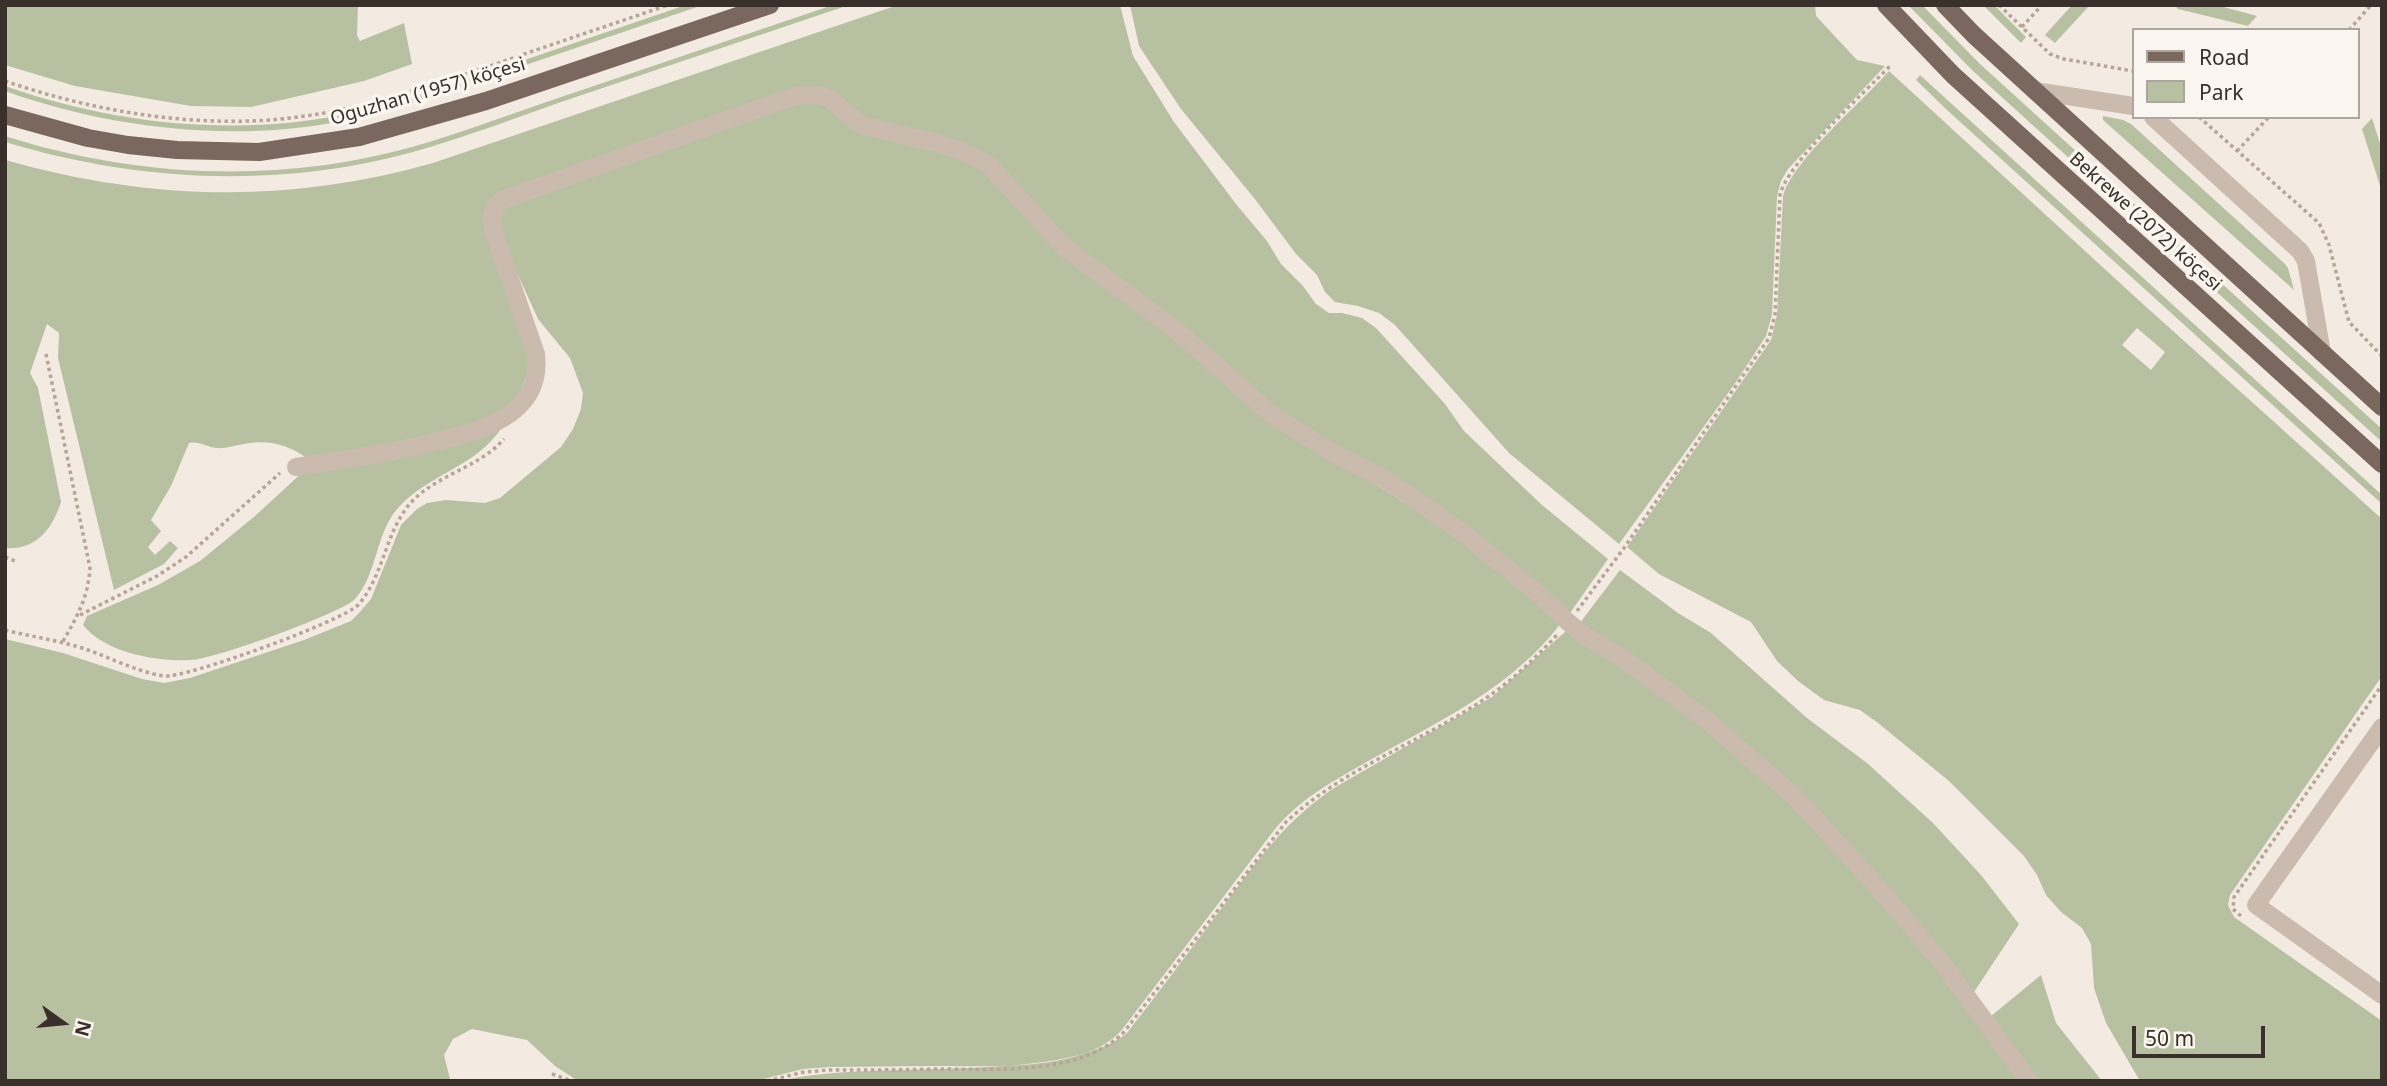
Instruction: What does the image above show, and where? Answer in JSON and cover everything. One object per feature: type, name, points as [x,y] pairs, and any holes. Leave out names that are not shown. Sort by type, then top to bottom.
[{"type":"main road","name":"Oguzhan (1957) köçesi","points":[[5,115],[88,138],[128,145],[177,150],[259,152],[359,137],[485,101],[770,5]]},
{"type":"main road","name":"Bekrewe (2072) köçesi","points":[[1886,5],[1963,85],[2382,464]]},
{"type":"main road","name":"Bekrewe (2072) köçesi","points":[[1945,5],[1974,35],[2382,407]]},
{"type":"street","points":[[2035,91],[2132,106]]},
{"type":"street","points":[[296,467],[381,454],[464,435],[499,421],[527,398],[536,381],[538,369],[536,354],[492,226],[493,210],[502,200],[786,99],[803,95],[829,98],[861,125],[949,147],[988,164],[1063,247],[1177,331],[1271,414],[1336,455],[1379,476],[1452,525],[1535,591],[1586,636],[1620,656],[1709,722],[1796,798],[1940,960],[2029,1081]]},
{"type":"street","points":[[2154,119],[2300,251],[2306,261],[2322,354]]},
{"type":"street","points":[[2382,727],[2256,905],[2382,995]]},
{"type":"path","points":[[5,81],[54,97],[134,113],[217,120],[298,117],[355,107],[435,84],[668,5]]},
{"type":"path","points":[[1999,5],[2050,54],[2132,71]]},
{"type":"path","points":[[2021,28],[2042,5]]},
{"type":"path","points":[[2351,28],[2371,5]]},
{"type":"path","points":[[767,1081],[804,1072],[830,1070],[1024,1068],[1074,1059],[1108,1047],[1124,1032],[1297,811],[1338,783],[1490,696],[1526,666],[1568,622],[1613,564],[1769,338],[1774,315],[1780,195],[1784,180],[1891,65]]},
{"type":"path","points":[[2201,119],[2319,223],[2329,245],[2349,322],[2382,356]]},
{"type":"path","points":[[2238,151],[2267,119]]},
{"type":"path","points":[[46,354],[90,568],[89,589],[62,643]]},
{"type":"path","points":[[5,630],[85,649],[166,677],[189,672],[306,632],[350,612],[366,594],[393,529],[410,504],[430,487],[497,447],[510,432]]},
{"type":"path","points":[[78,615],[156,576],[186,557],[269,481],[279,473],[296,467]]},
{"type":"path","points":[[5,557],[18,562]]},
{"type":"path","points":[[552,1074],[572,1081]]},
{"type":"green space","points":[[5,5],[358,5],[357,35],[360,41],[404,23],[412,64],[364,81],[251,107],[191,106],[75,86],[5,65]]},
{"type":"green space","points":[[686,5],[703,5],[499,74],[498,69]]},
{"type":"green space","points":[[833,5],[849,5],[453,140],[362,164],[260,176],[208,176],[106,166],[5,142],[5,136],[106,161],[208,171],[260,171],[362,159],[451,135]]},
{"type":"green space","points":[[898,5],[1120,5],[1133,56],[1174,122],[1267,241],[1281,264],[1316,304],[1329,313],[1362,318],[1376,328],[1445,404],[1464,431],[1542,505],[1608,559],[1570,613],[1312,435],[1081,254],[993,162],[868,120],[831,93],[492,198],[530,367],[519,395],[497,415],[473,427],[308,459],[286,447],[270,443],[220,448],[189,443],[171,486],[151,520],[161,531],[148,547],[155,555],[170,541],[178,548],[164,564],[114,590],[58,358],[59,333],[47,324],[30,373],[38,388],[61,502],[53,521],[42,536],[26,546],[5,548],[5,160],[59,174],[166,190],[272,191],[325,186],[433,163]]},
{"type":"green space","points":[[1130,5],[1815,5],[1816,16],[1857,60],[1885,66],[1788,169],[1781,181],[1777,196],[1772,315],[1766,336],[1619,544],[1509,453],[1395,325],[1379,313],[1335,302],[1325,292],[1317,275],[1296,254],[1181,109],[1139,46]]},
{"type":"green space","points":[[1908,5],[1922,5],[1980,64],[2382,429],[2382,442],[1973,71]]},
{"type":"green space","points":[[1983,5],[1994,5],[2026,37],[2021,43]]},
{"type":"green space","points":[[2072,5],[2090,5],[2055,43],[2045,35]]},
{"type":"green space","points":[[2174,5],[2216,5],[2257,16],[2248,26],[2178,9]]},
{"type":"green space","points":[[1889,71],[2382,519],[2382,676],[2230,895],[2228,905],[2234,917],[2382,1021],[2382,1081],[2140,1081],[2106,1023],[2094,988],[2091,944],[2082,928],[2061,912],[2046,895],[2024,856],[1949,781],[1878,723],[1860,710],[1824,700],[1798,681],[1777,661],[1751,622],[1659,574],[1627,547],[1771,340],[1777,315],[1783,196],[1789,182],[1814,149]],"holes":[[[2137,328],[2165,352],[2151,370],[2122,345]]]},
{"type":"green space","points":[[478,75],[480,80],[369,114],[291,129],[250,131],[166,128],[124,122],[83,114],[5,91],[5,86],[91,110],[135,118],[179,123],[268,124],[356,112]]},
{"type":"green space","points":[[1920,75],[2382,495],[2382,504],[1947,110],[1916,80]]},
{"type":"green space","points":[[808,99],[977,164],[1045,237],[1356,472],[1458,536],[1561,623],[1542,646],[1520,666],[1473,701],[1330,783],[1293,810],[1272,833],[1121,1031],[1105,1044],[1084,1054],[1035,1064],[1008,1066],[803,1069],[756,1081],[578,1081],[555,1066],[527,1040],[472,1029],[453,1039],[444,1055],[450,1079],[460,1081],[5,1081],[5,639],[164,683],[190,678],[304,640],[351,621],[371,599],[401,525],[417,509],[427,503],[446,500],[485,503],[500,498],[561,447],[573,429],[581,409],[583,393],[570,358],[538,319],[498,231],[497,211]]},
{"type":"green space","points":[[2103,116],[2131,124],[2284,263],[2294,290],[2103,120]]},
{"type":"green space","points":[[2372,118],[2382,150],[2382,192],[2362,129]]},
{"type":"green space","points":[[502,427],[492,441],[479,452],[423,487],[398,508],[390,518],[363,589],[345,606],[249,644],[191,660],[133,654],[105,643],[83,625],[87,616],[158,585],[200,561],[305,470]]},
{"type":"green space","points":[[1620,570],[1678,613],[1711,633],[1807,718],[1867,763],[1933,823],[1981,875],[2019,924],[1974,992],[1809,803],[1579,624]]},
{"type":"green space","points":[[1566,631],[1613,660],[1701,723],[1805,815],[1948,980],[2020,1081],[780,1081],[864,1071],[963,1068],[1058,1060],[1097,1049],[1127,1033],[1259,859],[1303,812],[1339,785],[1492,697]]},
{"type":"green space","points":[[2041,975],[2056,1023],[2102,1081],[2035,1081],[1991,1016]]}]
